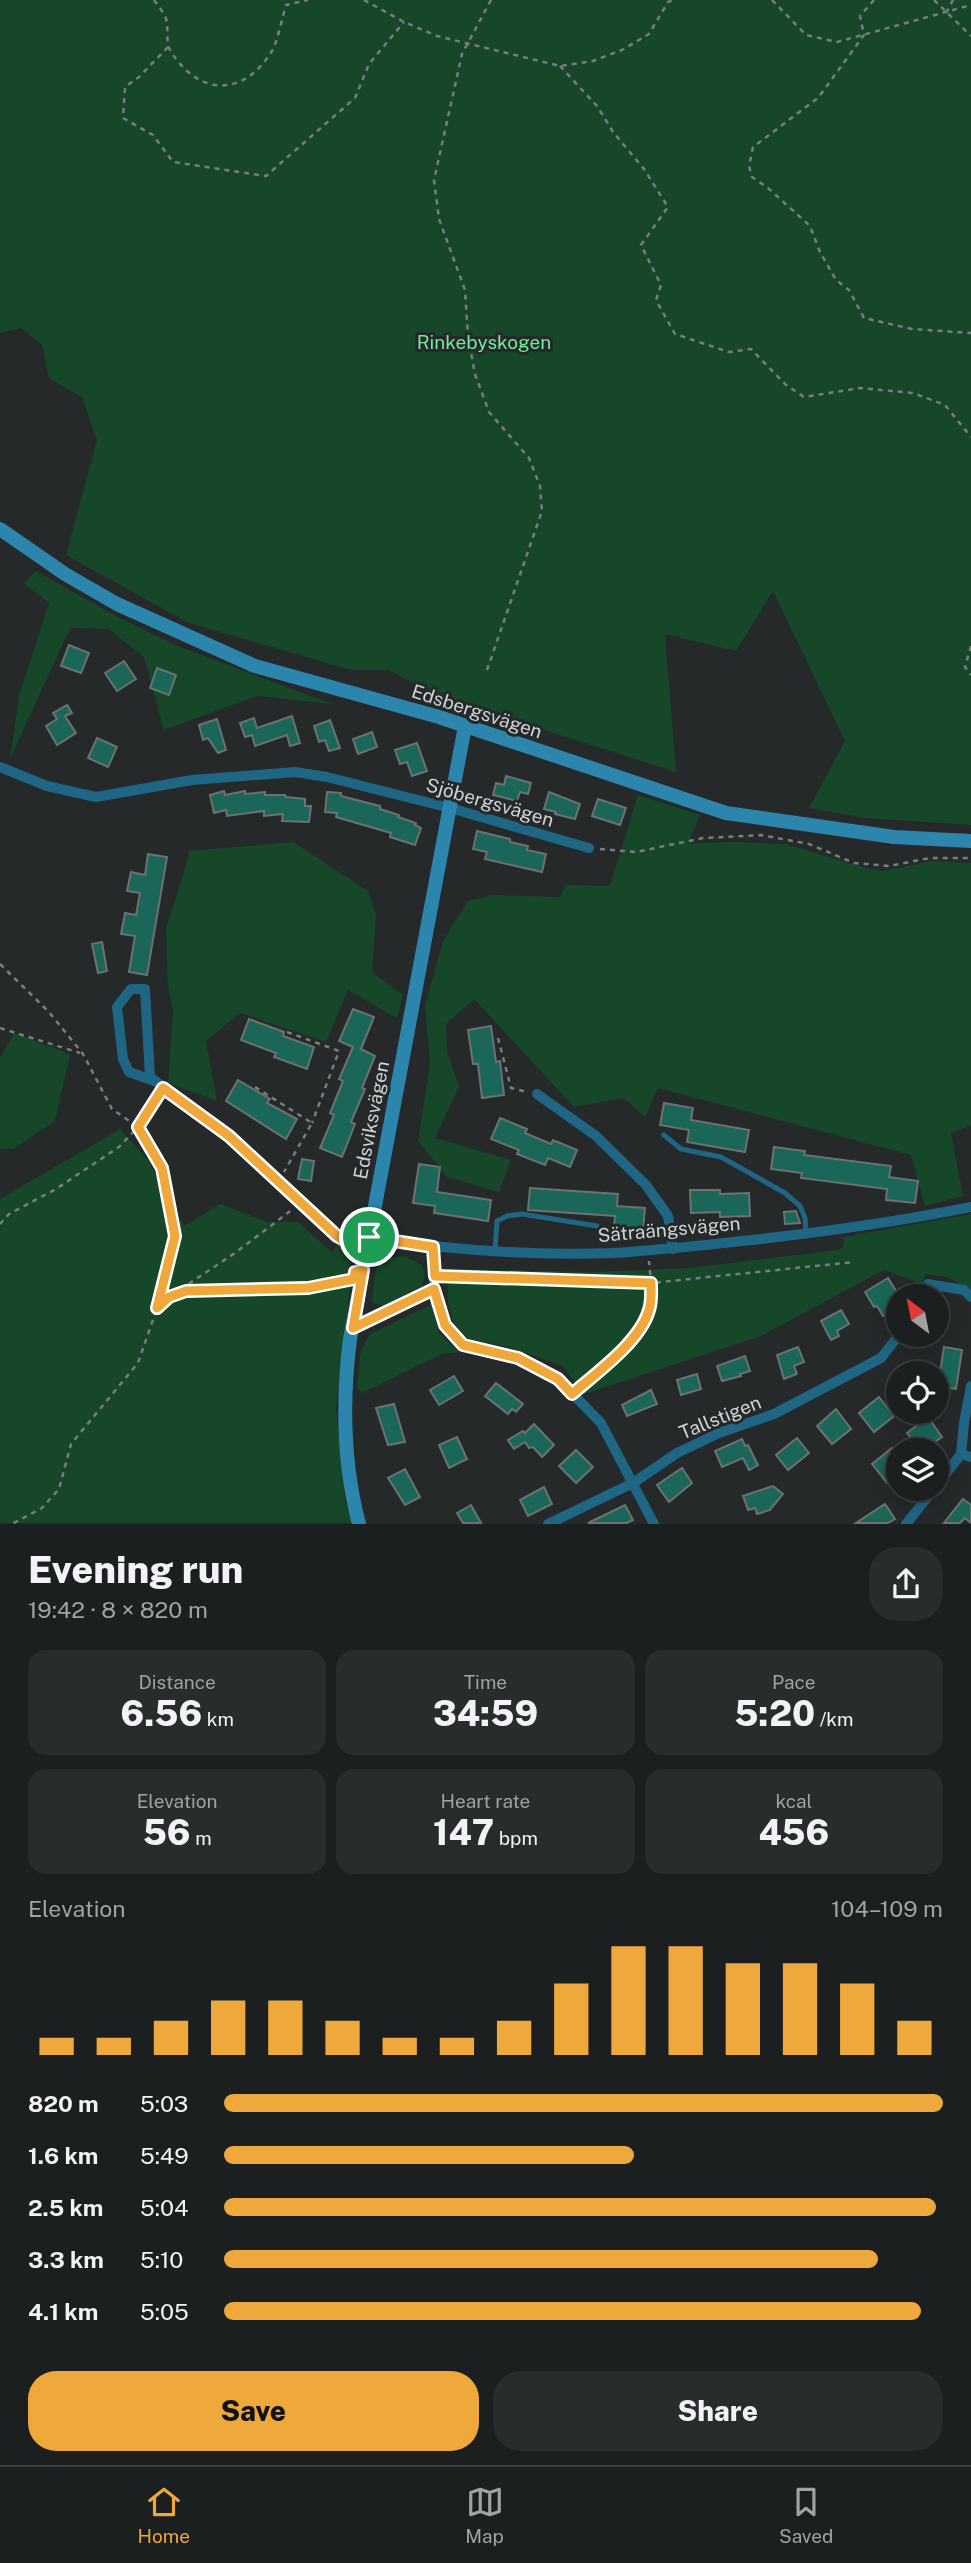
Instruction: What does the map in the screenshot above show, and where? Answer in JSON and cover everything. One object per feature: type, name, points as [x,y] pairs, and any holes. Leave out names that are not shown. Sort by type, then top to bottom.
[{"type":"main road","name":"Edsbergsvägen","points":[[0,529],[65,574],[117,604],[255,666],[465,726],[726,813],[894,837],[971,841]]},
{"type":"main road","name":"Edsviksvägen","points":[[359,1524],[346,1452],[345,1376],[465,726]]},
{"type":"street","name":"Sjöbergsvägen","points":[[0,767],[47,786],[96,797],[192,780],[295,772],[327,777],[450,808],[589,848]]},
{"type":"street","name":"Sätraängsvägen","points":[[159,1085],[129,1072],[123,1059],[117,1007],[131,989],[145,989],[150,1077],[229,1136],[337,1236],[348,1242],[565,1253],[673,1249],[806,1234],[971,1207]]},
{"type":"street","points":[[537,1094],[596,1136],[646,1185],[668,1216],[673,1249]]},
{"type":"street","points":[[433,1247],[434,1289],[445,1325],[463,1345],[518,1358],[558,1379],[601,1423],[654,1524]]},
{"type":"street","points":[[949,1288],[964,1290],[971,1297]]},
{"type":"street","points":[[353,1328],[434,1289]]},
{"type":"street","name":"Tallstigen","points":[[548,1524],[632,1483],[677,1453],[719,1433],[774,1413],[881,1358],[889,1348]]},
{"type":"street","points":[[949,1473],[966,1455],[964,1423],[971,1386]]},
{"type":"street","points":[[906,1524],[925,1501]]},
{"type":"lane","points":[[664,1135],[681,1149],[721,1157],[785,1193],[800,1206],[805,1218],[806,1234]]},
{"type":"lane","points":[[495,1250],[497,1221],[507,1216],[522,1214],[597,1226]]},
{"type":"path","points":[[154,0],[167,20],[168,47],[184,69],[202,83],[220,86],[241,82],[259,67],[273,49],[286,5],[308,0]]},
{"type":"path","points":[[365,0],[404,22],[437,36],[560,66],[593,61],[622,50],[649,34],[668,2],[673,0]]},
{"type":"path","points":[[487,670],[542,511],[540,486],[529,458],[489,412],[475,374],[468,337],[465,290],[439,219],[434,180],[443,130],[466,43],[492,0]]},
{"type":"path","points":[[772,0],[806,35],[837,42],[971,5]]},
{"type":"path","points":[[874,0],[860,16],[864,35],[818,98],[753,146],[749,166],[752,177],[810,226],[836,280],[849,290],[864,318],[912,329],[971,333]]},
{"type":"path","points":[[934,0],[971,36]]},
{"type":"path","points":[[946,13],[953,0]]},
{"type":"path","points":[[168,47],[139,77],[125,87],[122,118],[153,135],[173,162],[266,176],[355,98],[369,64],[404,22]]},
{"type":"path","points":[[560,66],[597,106],[613,132],[644,169],[668,207],[640,245],[661,285],[656,299],[675,334],[729,352],[751,349],[786,385],[804,397],[860,388],[913,393],[945,405],[971,437]]},
{"type":"path","points":[[971,646],[965,667],[971,676]]},
{"type":"path","points":[[589,848],[636,852],[703,838],[761,835],[809,844],[853,863],[889,866],[930,858],[971,858]]},
{"type":"path","points":[[0,964],[49,1012],[83,1054],[112,1109],[138,1127],[162,1168],[175,1236],[157,1308],[138,1363],[71,1444],[59,1489],[42,1508],[12,1524]]},
{"type":"path","points":[[0,1028],[83,1054]]},
{"type":"path","points":[[279,1181],[312,1123],[339,1051],[286,1032]]},
{"type":"path","points":[[498,1038],[511,1088],[537,1094]]},
{"type":"path","points":[[0,1224],[9,1214],[56,1189],[118,1147],[138,1127],[159,1085]]},
{"type":"path","points":[[255,1087],[312,1123]]},
{"type":"path","points":[[157,1308],[302,1203]]},
{"type":"path","points":[[572,1394],[620,1352],[643,1325],[650,1309],[648,1250]]},
{"type":"path","points":[[435,1276],[651,1283],[854,1262]]},
{"type":"path","points":[[169,1297],[186,1291],[308,1288],[354,1279],[355,1272],[363,1270]]},
{"type":"green space","name":"Rinkebyskogen","points":[[0,0],[971,0],[971,825],[865,818],[809,808],[845,741],[773,591],[736,651],[665,634],[676,772],[440,697],[388,670],[351,670],[189,623],[66,555],[97,440],[82,397],[49,378],[42,345],[21,328],[0,333]]},
{"type":"green space","points":[[36,571],[116,616],[180,647],[332,704],[257,696],[164,730],[144,657],[109,629],[70,628],[10,759],[19,696],[49,603],[24,583]]},
{"type":"green space","points":[[638,795],[700,815],[688,843],[786,844],[884,871],[932,861],[971,863],[971,1125],[951,1133],[963,1196],[925,1206],[911,1155],[658,1088],[645,1117],[624,1098],[574,1107],[474,999],[446,1024],[447,1051],[459,1087],[435,1138],[511,1160],[499,1192],[447,1177],[418,1141],[430,1063],[425,1005],[443,941],[468,901],[492,895],[560,897],[566,885],[610,886]]},
{"type":"green space","points":[[293,842],[368,891],[376,915],[372,972],[403,995],[397,1018],[348,990],[326,1042],[240,1013],[206,1041],[217,1101],[168,1083],[173,1010],[168,986],[166,928],[189,851]]},
{"type":"green space","points":[[14,1033],[70,1054],[55,1121],[13,1149],[0,1149],[0,1058]]},
{"type":"green space","points":[[120,1129],[148,1160],[184,1226],[220,1204],[267,1222],[298,1222],[332,1252],[338,1244],[350,1256],[352,1273],[336,1408],[345,1501],[352,1523],[0,1523],[0,1199]]},
{"type":"green space","points":[[971,1214],[971,1289],[947,1277],[926,1274],[922,1284],[884,1270],[761,1336],[584,1394],[563,1366],[508,1347],[468,1339],[453,1322],[448,1302],[447,1269],[594,1272],[689,1268],[838,1250],[844,1245],[843,1237]]},
{"type":"green space","points":[[404,1256],[422,1265],[425,1275],[422,1286],[384,1306],[372,1302],[376,1266],[384,1259]]},
{"type":"green space","points":[[432,1304],[439,1333],[459,1352],[442,1354],[362,1393],[357,1387],[361,1350],[370,1334]]},
{"type":"building","points":[[69,645],[89,653],[81,673],[61,666]]},
{"type":"building","points":[[124,661],[136,679],[117,691],[105,673]]},
{"type":"building","points":[[157,668],[176,675],[169,695],[150,688]]},
{"type":"building","points":[[67,705],[72,713],[65,716],[76,733],[57,745],[46,726],[57,719],[53,713]]},
{"type":"building","points":[[292,716],[300,743],[290,746],[287,735],[255,746],[252,735],[245,737],[240,723],[254,718],[257,728]]},
{"type":"building","points":[[217,719],[226,750],[218,753],[208,738],[203,740],[199,725]]},
{"type":"building","points":[[330,720],[340,748],[329,751],[325,740],[319,742],[314,726]]},
{"type":"building","points":[[372,732],[377,747],[358,754],[353,739]]},
{"type":"building","points":[[97,738],[117,747],[108,767],[88,758]]},
{"type":"building","points":[[417,743],[427,771],[412,776],[407,762],[400,764],[395,750]]},
{"type":"building","points":[[506,776],[531,783],[528,794],[520,792],[517,801],[493,795],[496,783],[504,785]]},
{"type":"building","points":[[224,791],[225,795],[245,791],[245,794],[265,792],[265,795],[305,799],[305,806],[311,806],[309,822],[282,821],[283,814],[264,816],[264,811],[227,816],[226,810],[214,813],[210,795]]},
{"type":"building","points":[[327,792],[341,793],[341,796],[380,806],[380,809],[416,823],[415,825],[421,828],[415,845],[390,837],[391,833],[336,817],[337,813],[325,812]]},
{"type":"building","points":[[549,792],[580,804],[575,819],[544,809]]},
{"type":"building","points":[[598,799],[626,808],[620,825],[592,816]]},
{"type":"building","points":[[477,831],[510,839],[510,842],[528,846],[527,850],[546,854],[542,872],[485,859],[487,852],[473,849]]},
{"type":"building","points":[[148,854],[167,857],[147,975],[129,972],[135,936],[121,934],[125,913],[136,915],[140,893],[127,891],[131,872],[145,875]]},
{"type":"building","points":[[102,942],[107,971],[98,973],[92,944]]},
{"type":"building","points":[[353,1009],[374,1017],[361,1049],[375,1056],[362,1088],[365,1089],[351,1122],[355,1124],[342,1157],[320,1148],[334,1115],[330,1113],[343,1081],[339,1079],[353,1047],[339,1041]]},
{"type":"building","points":[[249,1019],[284,1032],[283,1036],[314,1047],[307,1069],[274,1057],[276,1053],[241,1040]]},
{"type":"building","points":[[491,1026],[496,1062],[500,1061],[504,1095],[482,1098],[478,1064],[473,1064],[468,1030]]},
{"type":"building","points":[[238,1080],[270,1099],[267,1103],[297,1119],[286,1139],[226,1101]]},
{"type":"building","points":[[664,1103],[693,1108],[691,1120],[749,1130],[745,1152],[687,1142],[689,1130],[660,1125]]},
{"type":"building","points":[[500,1118],[527,1129],[525,1133],[551,1144],[553,1140],[577,1150],[570,1167],[548,1158],[545,1165],[517,1154],[519,1150],[491,1139]]},
{"type":"building","points":[[774,1147],[805,1151],[804,1155],[891,1166],[889,1177],[918,1181],[915,1203],[886,1200],[887,1189],[801,1178],[802,1173],[771,1169]]},
{"type":"building","points":[[302,1159],[314,1161],[311,1181],[298,1179]]},
{"type":"building","points":[[419,1164],[440,1167],[437,1192],[491,1200],[488,1221],[434,1213],[435,1206],[413,1203]]},
{"type":"building","points":[[530,1188],[618,1194],[617,1206],[645,1208],[643,1230],[614,1228],[615,1216],[528,1210]]},
{"type":"building","points":[[690,1190],[720,1190],[720,1194],[749,1193],[750,1216],[720,1217],[720,1212],[691,1213]]},
{"type":"building","points":[[796,1211],[800,1223],[785,1224],[784,1212]]},
{"type":"building","points":[[888,1278],[892,1284],[886,1284],[886,1314],[883,1316],[877,1306],[874,1307],[865,1292]]},
{"type":"building","points":[[841,1310],[849,1324],[837,1331],[839,1336],[831,1340],[821,1321]]},
{"type":"building","points":[[798,1347],[804,1362],[794,1366],[797,1374],[784,1379],[777,1355]]},
{"type":"building","points":[[944,1348],[962,1350],[956,1389],[949,1388],[949,1361],[942,1361]]},
{"type":"building","points":[[745,1356],[750,1371],[722,1381],[717,1366]]},
{"type":"building","points":[[697,1374],[701,1389],[681,1395],[677,1380]]},
{"type":"building","points":[[454,1376],[463,1391],[439,1405],[430,1390]]},
{"type":"building","points":[[496,1383],[523,1404],[516,1412],[512,1409],[508,1414],[485,1396]]},
{"type":"building","points":[[651,1390],[657,1404],[627,1416],[622,1405]]},
{"type":"building","points":[[879,1397],[886,1406],[886,1422],[874,1432],[859,1413]]},
{"type":"building","points":[[394,1404],[405,1442],[388,1445],[376,1408]]},
{"type":"building","points":[[836,1409],[851,1429],[832,1444],[817,1426]]},
{"type":"building","points":[[534,1424],[554,1445],[542,1457],[525,1442],[514,1449],[508,1440],[523,1431],[525,1433]]},
{"type":"building","points":[[919,1424],[933,1424],[942,1437],[911,1438],[907,1433]]},
{"type":"building","points":[[457,1437],[467,1459],[449,1468],[439,1445]]},
{"type":"building","points":[[797,1438],[809,1453],[788,1470],[776,1455]]},
{"type":"building","points":[[742,1439],[758,1465],[749,1470],[743,1458],[722,1467],[715,1451]]},
{"type":"building","points":[[576,1450],[593,1467],[576,1483],[559,1466]]},
{"type":"building","points":[[886,1453],[886,1482],[872,1464]]},
{"type":"building","points":[[682,1468],[692,1483],[669,1502],[657,1485]]},
{"type":"building","points":[[405,1469],[420,1497],[405,1505],[388,1478]]},
{"type":"building","points":[[773,1486],[783,1494],[770,1510],[757,1514],[755,1508],[748,1510],[743,1496]]},
{"type":"building","points":[[544,1487],[552,1504],[528,1516],[520,1500]]},
{"type":"building","points":[[963,1499],[971,1505],[971,1523],[965,1518],[960,1523],[944,1523]]},
{"type":"building","points":[[885,1504],[895,1519],[888,1523],[856,1523]]},
{"type":"building","points":[[471,1505],[481,1523],[463,1523],[457,1513]]},
{"type":"building","points":[[625,1505],[633,1520],[627,1523],[588,1523]]},
{"type":"route","points":[[163,1088],[229,1136],[337,1236],[367,1247],[369,1237],[433,1247],[435,1276],[651,1283],[650,1309],[643,1325],[620,1352],[572,1394],[558,1379],[518,1358],[463,1345],[445,1325],[434,1289],[353,1328],[363,1270],[355,1272],[354,1279],[308,1288],[186,1291],[169,1297],[157,1308],[175,1236],[162,1168],[138,1127],[163,1088]]}]
